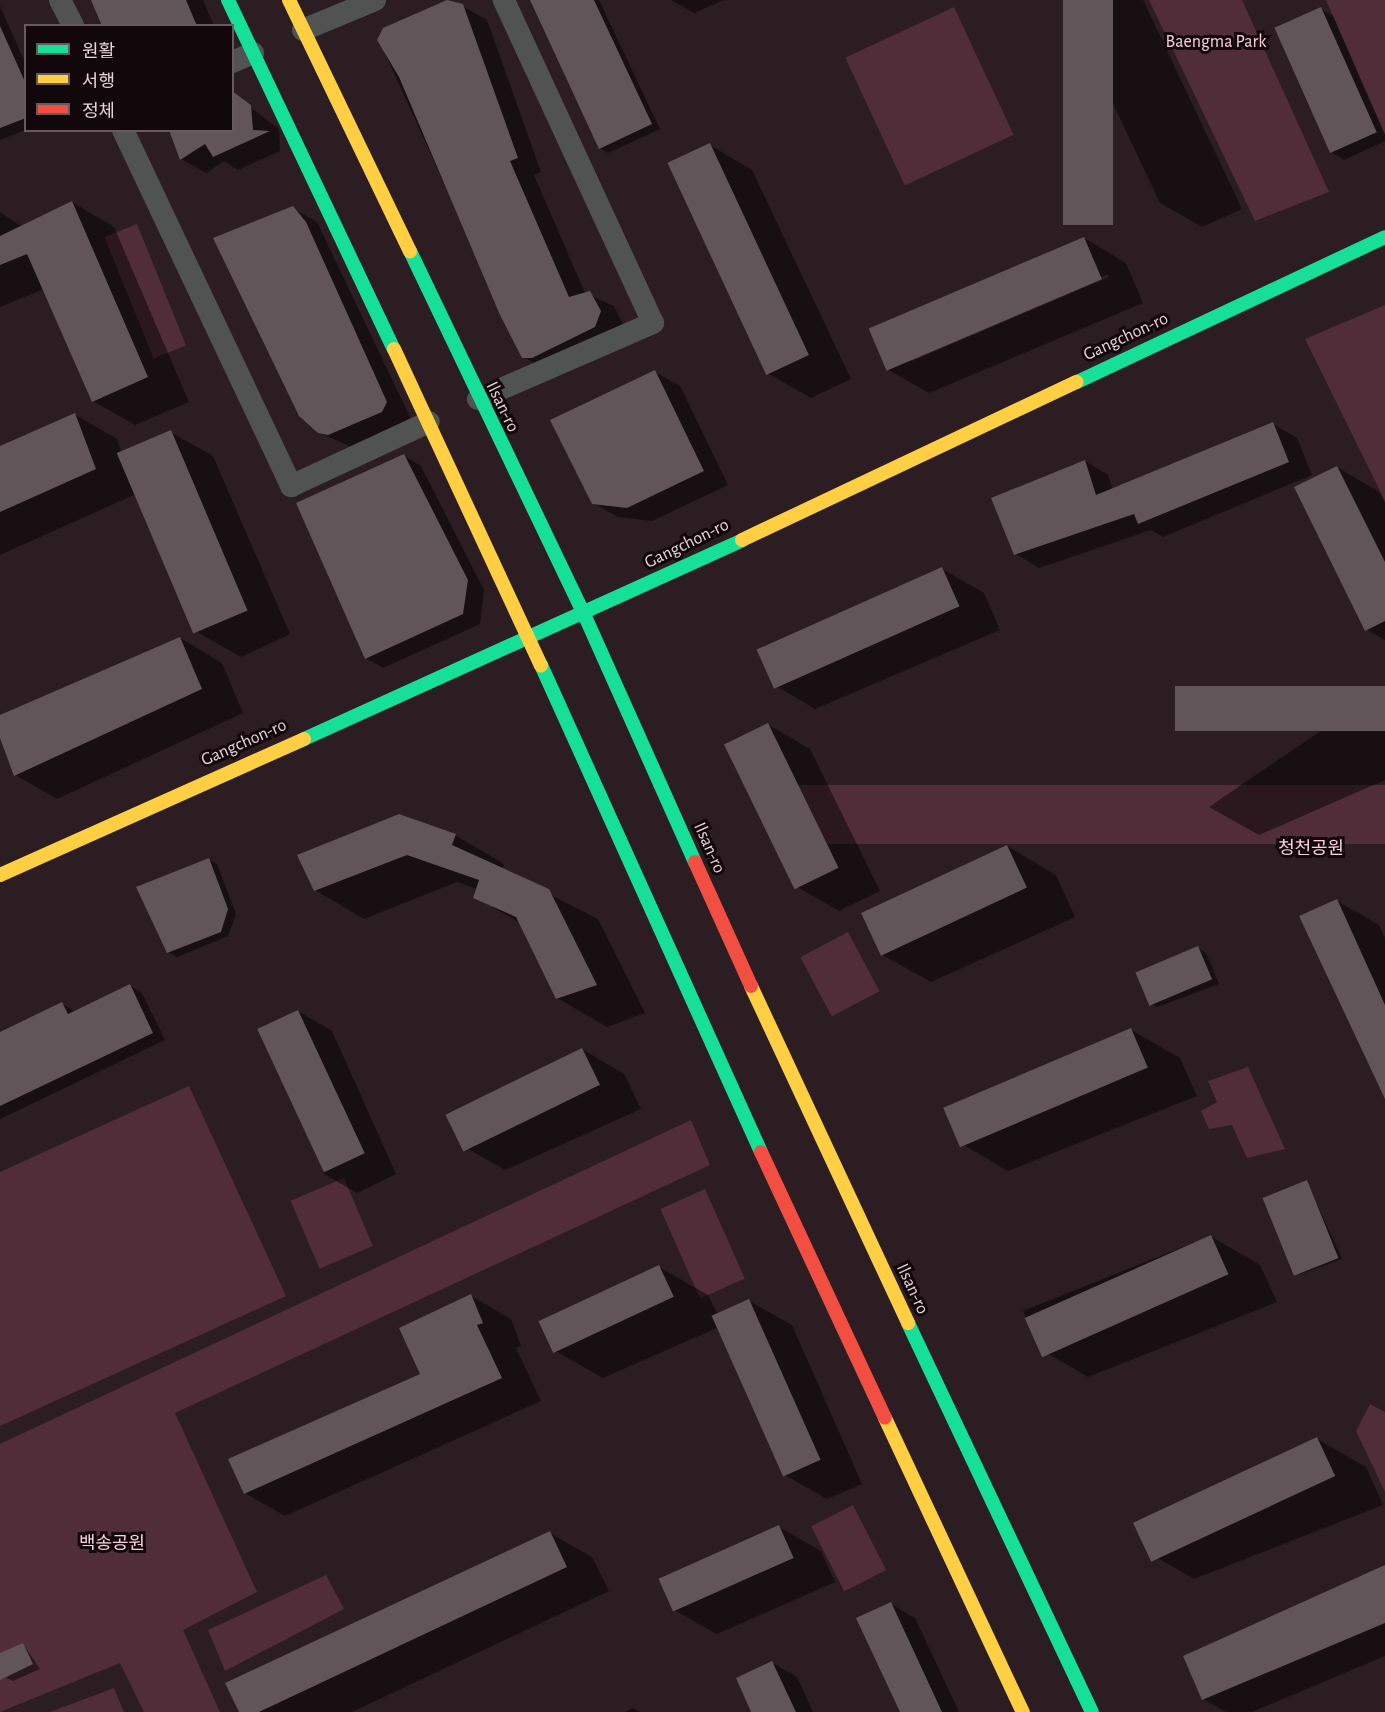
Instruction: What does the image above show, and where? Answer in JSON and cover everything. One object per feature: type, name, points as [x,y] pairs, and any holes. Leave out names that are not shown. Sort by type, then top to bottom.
[{"type":"main road","points":[[228,0],[243,58],[429,422],[891,1437],[1023,1712]]},
{"type":"main road","name":"Ilsan-ro","points":[[289,0],[478,399],[584,614],[799,1093],[1092,1712]]},
{"type":"main road","name":"Gangchon-ro","points":[[0,875],[584,614],[1385,237]]},
{"type":"street","points":[[60,0],[72,24]]},
{"type":"street","points":[[303,30],[375,0]]},
{"type":"street","points":[[478,399],[653,323],[504,0]]},
{"type":"street","points":[[124,132],[291,486],[429,422]]},
{"type":"green space","name":"Baengma Park","points":[[1149,0],[1242,0],[1329,192],[1255,221]]},
{"type":"green space","points":[[1326,0],[1385,0],[1385,134],[1383,130]]},
{"type":"green space","points":[[954,7],[1014,135],[905,186],[845,58]]},
{"type":"green space","points":[[137,224],[186,345],[154,359],[105,237]]},
{"type":"green space","points":[[1385,305],[1385,501],[1305,339]]},
{"type":"green space","points":[[777,785],[1385,785],[1385,844],[777,844]]},
{"type":"green space","points":[[848,932],[879,991],[832,1017],[800,957]]},
{"type":"green space","points":[[1248,1067],[1285,1149],[1247,1158],[1232,1125],[1209,1129],[1201,1111],[1217,1102],[1208,1081]]},
{"type":"green space","points":[[189,1086],[286,1296],[0,1426],[0,1172]]},
{"type":"green space","name":"백송공원","points":[[691,1120],[710,1165],[175,1413],[257,1592],[183,1630],[220,1712],[144,1712],[120,1663],[0,1712],[0,1444]]},
{"type":"green space","points":[[344,1178],[373,1246],[320,1269],[291,1201]]},
{"type":"green space","points":[[705,1189],[745,1279],[700,1298],[660,1209]]},
{"type":"green space","points":[[1370,1404],[1385,1412],[1385,1492],[1356,1431]]},
{"type":"green space","points":[[853,1505],[886,1570],[844,1591],[811,1526]]},
{"type":"green space","points":[[326,1575],[344,1609],[225,1671],[208,1630]]},
{"type":"green space","points":[[114,1688],[124,1712],[50,1712]]},
{"type":"building","points":[[91,0],[186,0],[196,24],[101,24]]},
{"type":"building","points":[[447,0],[463,4],[518,158],[510,161],[569,297],[590,291],[601,311],[595,327],[532,358],[522,358],[500,315],[399,77],[377,40],[383,28]]},
{"type":"building","points":[[530,0],[594,0],[652,124],[599,149]]},
{"type":"building","points":[[1063,0],[1113,0],[1113,225],[1063,225]]},
{"type":"building","points":[[1321,7],[1377,132],[1330,153],[1274,28]]},
{"type":"building","points":[[0,26],[24,80],[24,119],[0,128]]},
{"type":"building","points":[[234,92],[251,105],[253,130],[270,131],[213,157],[205,144],[180,160],[170,132],[234,132]]},
{"type":"building","points":[[710,143],[809,355],[766,375],[667,163]]},
{"type":"building","points":[[72,201],[148,377],[92,402],[27,254],[0,265],[0,236]]},
{"type":"building","points":[[293,206],[306,222],[387,402],[382,412],[328,435],[318,433],[299,416],[213,238]]},
{"type":"building","points":[[1084,237],[1102,279],[887,371],[869,328]]},
{"type":"building","points":[[655,370],[704,471],[627,508],[592,504],[550,420]]},
{"type":"building","points":[[75,413],[96,469],[0,512],[0,446]]},
{"type":"building","points":[[1273,422],[1289,462],[1138,524],[1134,514],[1014,555],[991,498],[1085,460],[1096,495]]},
{"type":"building","points":[[171,430],[248,610],[193,633],[117,453]]},
{"type":"building","points":[[404,454],[468,580],[463,614],[365,659],[296,503]]},
{"type":"building","points":[[1337,466],[1385,562],[1385,621],[1365,631],[1294,487]]},
{"type":"building","points":[[942,567],[959,606],[774,689],[757,650]]},
{"type":"building","points":[[180,637],[202,689],[14,776],[0,738],[0,715]]},
{"type":"building","points":[[1175,686],[1385,686],[1385,731],[1175,731]]},
{"type":"building","points":[[768,723],[839,868],[795,889],[724,744]]},
{"type":"building","points":[[399,814],[456,834],[452,845],[549,889],[597,985],[556,999],[516,917],[473,898],[479,880],[407,855],[314,891],[297,855]]},
{"type":"building","points":[[1007,845],[1027,888],[881,956],[861,913]]},
{"type":"building","points":[[209,858],[228,909],[221,932],[167,953],[136,887]]},
{"type":"building","points":[[1337,899],[1385,1005],[1385,1099],[1299,916]]},
{"type":"building","points":[[1198,946],[1212,979],[1149,1006],[1135,973]]},
{"type":"building","points":[[130,984],[153,1033],[0,1106],[0,1032],[62,1002],[68,1014]]},
{"type":"building","points":[[298,1010],[365,1153],[324,1172],[257,1029]]},
{"type":"building","points":[[1131,1028],[1148,1068],[960,1147],[943,1108]]},
{"type":"building","points":[[582,1048],[600,1085],[463,1151],[445,1115]]},
{"type":"building","points":[[1307,1180],[1338,1258],[1294,1276],[1262,1198]]},
{"type":"building","points":[[1211,1235],[1228,1274],[1042,1357],[1025,1318]]},
{"type":"building","points":[[659,1265],[674,1297],[553,1353],[538,1321]]},
{"type":"building","points":[[471,1294],[483,1323],[477,1325],[502,1378],[244,1494],[228,1459],[420,1374],[399,1328]]},
{"type":"building","points":[[749,1299],[821,1460],[783,1476],[712,1316]]},
{"type":"building","points":[[1317,1437],[1335,1476],[1151,1562],[1133,1523]]},
{"type":"building","points":[[779,1525],[794,1558],[673,1612],[658,1579]]},
{"type":"building","points":[[550,1531],[567,1567],[259,1712],[239,1712],[225,1683]]},
{"type":"building","points":[[1385,1565],[1385,1623],[1202,1700],[1183,1656]]},
{"type":"building","points":[[891,1602],[942,1712],[900,1712],[856,1618]]},
{"type":"building","points":[[23,1643],[33,1664],[0,1680],[0,1653]]},
{"type":"building","points":[[772,1661],[796,1712],[751,1712],[736,1678]]},
{"type":"traffic: fast","points":[[228,0],[394,349]]},
{"type":"traffic: fast","points":[[1077,382],[1385,237]]},
{"type":"traffic: fast","points":[[410,251],[584,614],[695,862]]},
{"type":"traffic: fast","points":[[304,739],[742,540]]},
{"type":"traffic: fast","points":[[541,665],[761,1152]]},
{"type":"traffic: fast","points":[[908,1323],[1092,1712]]},
{"type":"traffic: slow","points":[[289,0],[410,251]]},
{"type":"traffic: slow","points":[[394,349],[541,665]]},
{"type":"traffic: slow","points":[[742,540],[1077,382]]},
{"type":"traffic: slow","points":[[0,875],[304,739]]},
{"type":"traffic: slow","points":[[751,986],[908,1323]]},
{"type":"traffic: slow","points":[[885,1418],[1023,1712]]},
{"type":"traffic: jam","points":[[695,862],[751,986]]},
{"type":"traffic: jam","points":[[761,1152],[885,1418]]},
{"type":"park label","name":"청천공원","points":[[1311,849]]}]
